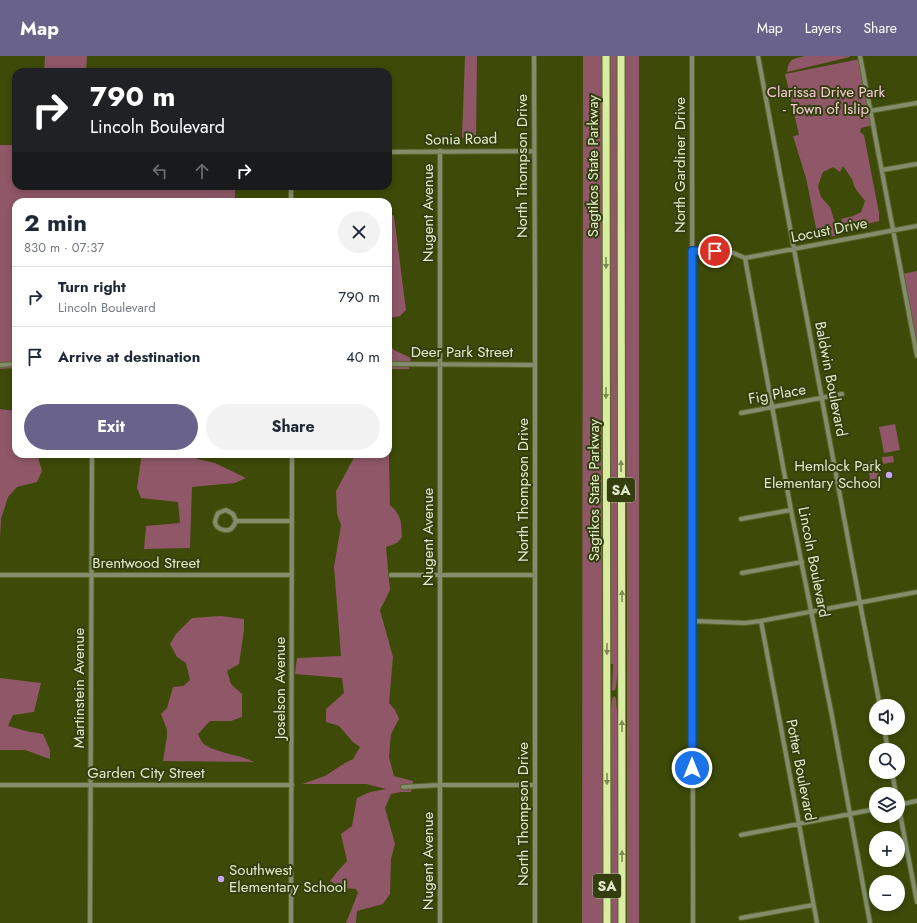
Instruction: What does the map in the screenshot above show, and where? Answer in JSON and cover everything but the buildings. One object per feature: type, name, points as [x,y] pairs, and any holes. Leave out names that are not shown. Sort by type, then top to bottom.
[{"type":"highway","name":"Sagtikos State Parkway","points":[[606,56],[607,923]]},
{"type":"highway","name":"Sagtikos State Parkway","points":[[621,56],[622,923]]},
{"type":"street","name":"North Thompson Drive","points":[[534,56],[535,923]]},
{"type":"street","name":"North Gardiner Drive","points":[[692,56],[693,923]]},
{"type":"street","name":"Baldwin Boulevard","points":[[758,56],[879,699]]},
{"type":"street","points":[[860,56],[917,356]]},
{"type":"street","points":[[870,111],[917,103]]},
{"type":"street","name":"Sonia Road","points":[[392,152],[534,151]]},
{"type":"street","name":"Nugent Avenue","points":[[440,152],[440,923]]},
{"type":"street","points":[[882,170],[917,164]]},
{"type":"street","name":"Locust Drive","points":[[745,258],[917,226]]},
{"type":"street","points":[[692,251],[731,252],[745,258]]},
{"type":"street","name":"Lincoln Boulevard","points":[[745,258],[791,510],[812,611],[870,923]]},
{"type":"street","points":[[0,364],[12,364]]},
{"type":"street","name":"Deer Park Street","points":[[392,364],[534,365]]},
{"type":"street","name":"Fig Place","points":[[741,413],[842,394]]},
{"type":"street","name":"Martinstein Avenue","points":[[90,923],[92,458]]},
{"type":"street","name":"Joselson Avenue","points":[[291,923],[292,458]]},
{"type":"street","points":[[226,510],[233,514],[236,521],[234,526],[230,529],[223,530],[216,524],[215,520],[218,513],[226,510]]},
{"type":"street","points":[[741,519],[791,510]]},
{"type":"street","points":[[236,521],[292,521]]},
{"type":"street","points":[[742,573],[802,562]]},
{"type":"street","name":"Brentwood Street","points":[[0,575],[292,575]]},
{"type":"street","points":[[391,575],[535,575]]},
{"type":"street","points":[[692,622],[746,623],[917,592]]},
{"type":"street","name":"Potter Boulevard","points":[[761,621],[817,923]]},
{"type":"street","name":"Garden City Street","points":[[0,785],[292,785]]},
{"type":"street","points":[[403,787],[440,785],[535,786]]},
{"type":"street","points":[[905,803],[917,801]]},
{"type":"street","points":[[741,835],[869,811]]},
{"type":"street","points":[[902,823],[917,902]]},
{"type":"street","points":[[741,918],[813,905]]},
{"type":"green space","points":[[45,56],[87,56],[86,68],[44,68]]},
{"type":"green space","points":[[465,56],[477,56],[476,144],[471,146],[462,137]]},
{"type":"green space","points":[[583,56],[603,56],[602,668],[604,923],[582,923]]},
{"type":"green space","points":[[609,56],[617,56],[619,654],[616,688],[614,691],[612,690],[613,664],[611,664],[611,660],[609,660]]},
{"type":"green space","points":[[624,56],[639,56],[639,923],[627,923],[626,158]]},
{"type":"green space","points":[[805,56],[850,57],[787,72],[789,64],[792,60]]},
{"type":"green space","name":"Clarissa Drive Park - Town of Islip","points":[[860,59],[873,125],[861,128],[860,132],[864,135],[879,213],[879,221],[844,230],[841,219],[861,212],[865,201],[855,188],[852,179],[843,166],[840,172],[833,167],[823,172],[818,186],[821,197],[830,207],[837,229],[836,236],[818,238],[806,178],[793,136],[799,135],[785,74]]},
{"type":"green space","points":[[0,145],[12,145],[12,190],[235,190],[235,198],[12,198],[12,368],[0,369]]},
{"type":"green space","points":[[392,215],[394,216],[406,310],[400,316],[392,317]]},
{"type":"green space","points":[[917,271],[917,358],[901,274]]},
{"type":"green space","points":[[392,348],[411,358],[409,369],[392,369]]},
{"type":"green space","points":[[0,409],[12,410],[12,458],[38,458],[42,471],[37,482],[17,487],[8,497],[1,519],[0,539]]},
{"type":"green space","points":[[895,424],[900,450],[884,453],[879,427]]},
{"type":"green space","points":[[893,456],[894,462],[883,464],[882,457]]},
{"type":"green space","points":[[196,458],[215,463],[246,478],[235,483],[192,487],[190,548],[144,549],[146,526],[180,523],[178,502],[141,498],[137,488],[141,459]]},
{"type":"green space","points":[[354,458],[389,458],[390,505],[399,516],[402,537],[397,543],[386,547],[390,590],[380,610],[393,657],[389,703],[395,710],[399,719],[391,734],[389,757],[394,776],[413,781],[411,792],[391,794],[385,808],[395,844],[391,859],[390,894],[383,904],[357,911],[356,923],[346,923],[358,893],[356,889],[343,888],[330,881],[347,861],[341,834],[352,826],[357,798],[370,792],[386,789],[366,784],[302,784],[325,776],[353,759],[360,747],[353,742],[339,726],[326,722],[326,709],[344,693],[342,678],[295,674],[297,658],[341,656],[334,567],[341,525],[337,514],[336,491]]},
{"type":"green space","points":[[877,461],[879,468],[869,470],[868,462]]},
{"type":"green space","points":[[877,470],[879,478],[870,480],[869,472]]},
{"type":"green space","points":[[221,616],[244,619],[244,630],[239,664],[227,671],[231,684],[242,694],[242,717],[231,721],[210,721],[198,734],[204,744],[211,748],[254,762],[163,761],[167,730],[161,714],[167,708],[173,687],[183,686],[190,680],[186,663],[177,657],[170,644],[176,634],[192,618]]},
{"type":"green space","points":[[0,678],[41,683],[34,712],[13,715],[8,726],[43,734],[50,750],[50,759],[25,750],[0,750]]},
{"type":"green space","points":[[614,696],[616,698],[618,725],[619,923],[610,923],[609,727],[612,699]]},
{"type":"place","name":"Hemlock Park Elementary School","points":[[889,475]]},
{"type":"place","name":"Southwest Elementary School","points":[[221,879]]},
{"type":"route","points":[[692,768],[692,251],[715,251]]}]
